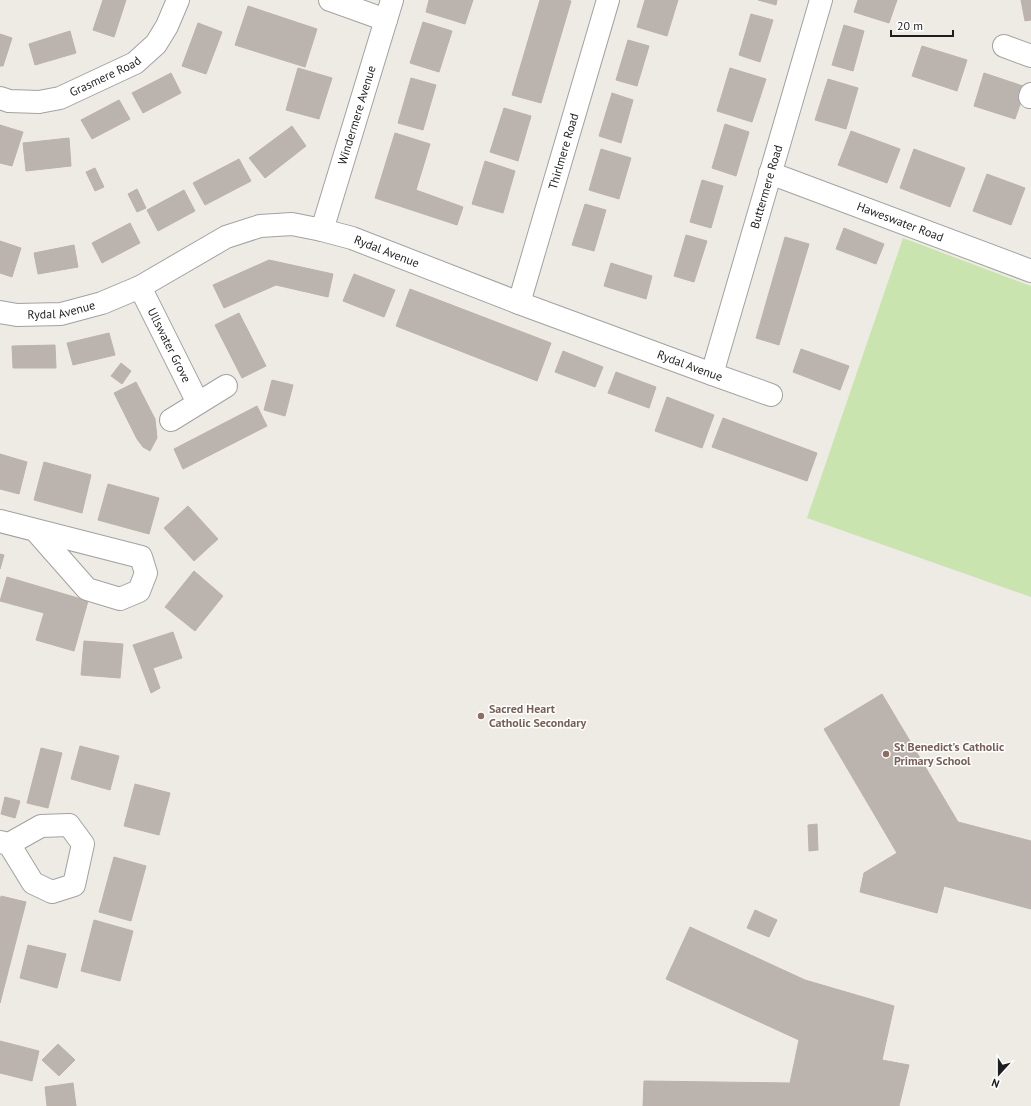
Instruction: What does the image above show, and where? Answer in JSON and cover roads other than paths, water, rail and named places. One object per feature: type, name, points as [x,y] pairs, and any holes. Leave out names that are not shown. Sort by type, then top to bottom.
[{"type":"street","name":"Grasmere Road","points":[[0,98],[9,101],[38,102],[60,98],[135,63],[156,44],[167,26],[178,0]]},
{"type":"street","points":[[330,0],[389,10]]},
{"type":"street","name":"Thirlmere Road","points":[[519,303],[608,0]]},
{"type":"street","name":"Buttermere Road","points":[[712,374],[821,0]]},
{"type":"street","name":"Windermere Avenue","points":[[322,230],[389,10]]},
{"type":"street","points":[[1004,46],[1031,56]]},
{"type":"street","name":"Haweswater Road","points":[[770,174],[1031,271]]},
{"type":"street","name":"Rydal Avenue","points":[[0,312],[17,315],[62,314],[102,303],[140,287],[226,237],[260,226],[292,224],[352,238],[519,303],[771,395]]},
{"type":"street","name":"Ullswater Grove","points":[[140,287],[198,403]]},
{"type":"street","points":[[171,420],[226,386]]},
{"type":"street","points":[[0,522],[35,530],[141,557],[146,573],[139,591],[120,599],[87,589],[35,530]]},
{"type":"place","name":"Sacred Heart Catholic Secondary","points":[[481,716]]},
{"type":"place","name":"St Benedict's Catholic Primary School","points":[[886,754]]}]
